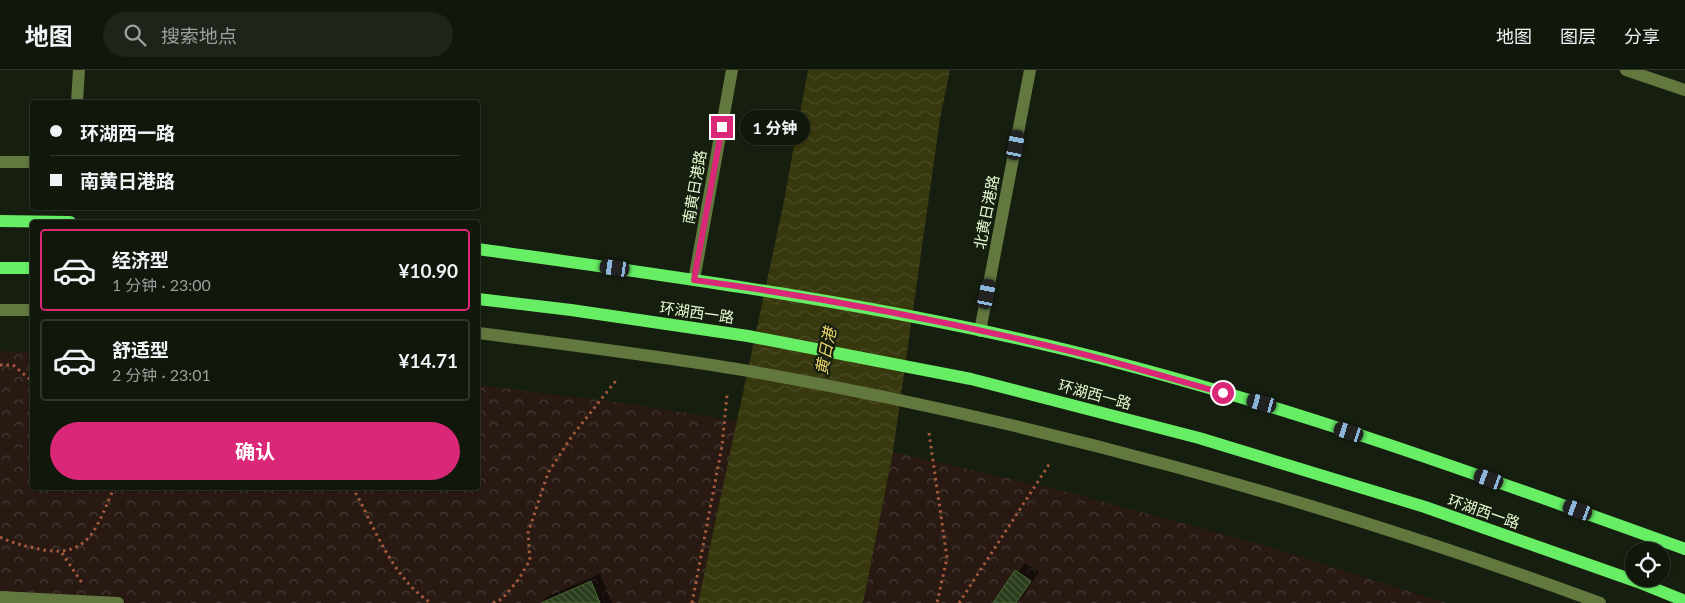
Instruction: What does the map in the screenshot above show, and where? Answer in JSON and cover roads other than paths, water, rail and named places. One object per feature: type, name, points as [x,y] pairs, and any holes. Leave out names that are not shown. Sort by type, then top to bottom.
[{"type":"main road","points":[[0,221],[30,221]]},
{"type":"main road","points":[[480,249],[756,288],[980,331],[1071,351],[1262,403],[1453,466],[1685,549]]},
{"type":"main road","points":[[0,268],[30,268]]},
{"type":"main road","name":"环湖西一路","points":[[480,299],[571,310],[748,336],[911,369],[971,379],[1218,444],[1425,507],[1638,582],[1685,601]]},
{"type":"street","points":[[77,100],[79,70]]},
{"type":"street","name":"南黄日港路","points":[[694,280],[732,70]]},
{"type":"street","name":"北黄日港路","points":[[980,331],[1030,70]]},
{"type":"street","points":[[1626,70],[1685,90]]},
{"type":"street","points":[[0,162],[30,162]]},
{"type":"street","points":[[0,310],[30,310]]},
{"type":"street","points":[[480,333],[605,349],[738,370],[909,403],[1092,446],[1266,494],[1484,560],[1600,603]]},
{"type":"street","points":[[0,597],[93,600],[118,603]]},
{"type":"water","name":"黄日港","points":[[808,70],[950,70],[940,119],[893,452],[863,603],[698,603],[783,206]]}]
